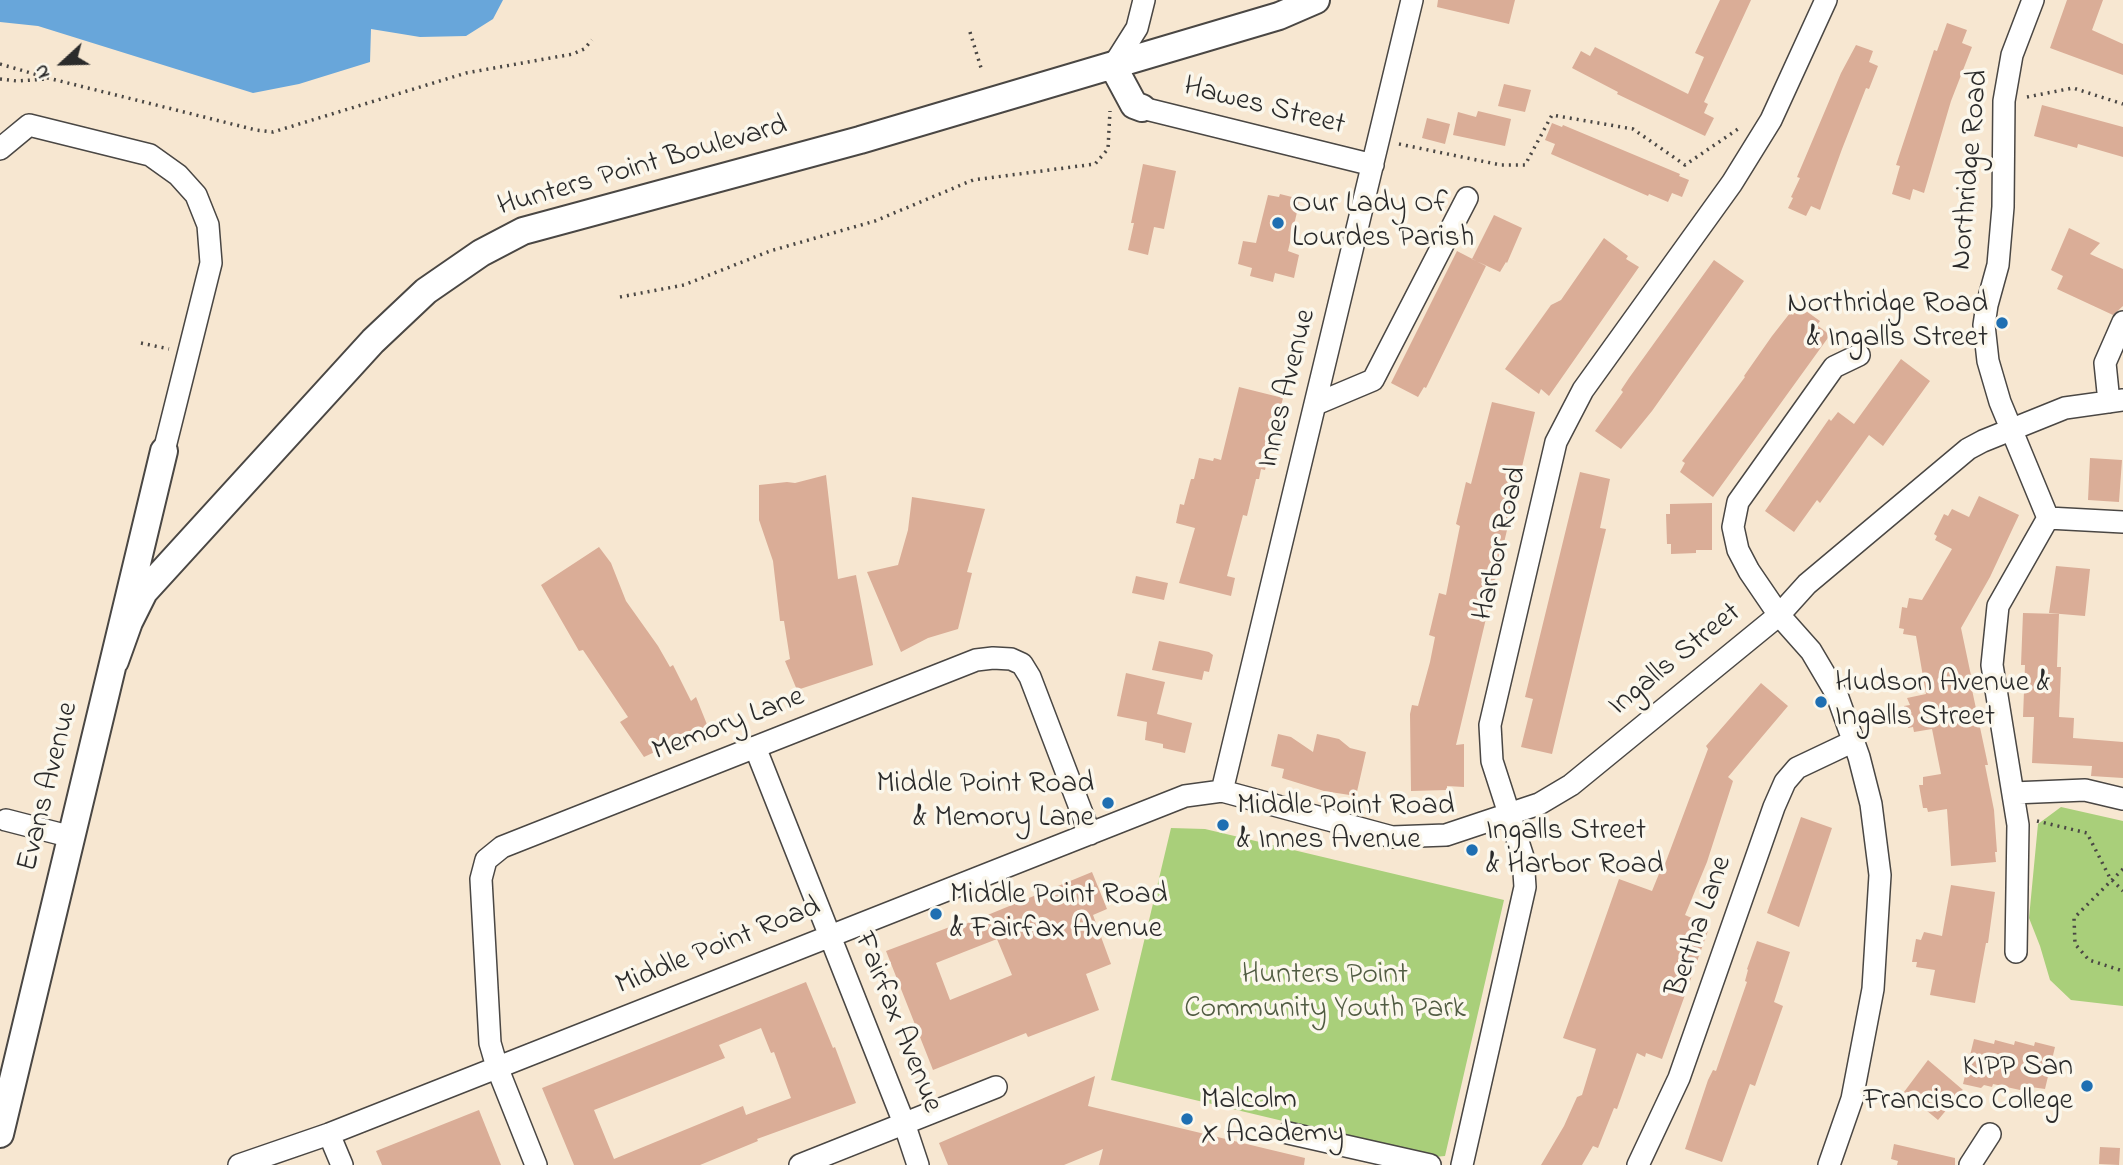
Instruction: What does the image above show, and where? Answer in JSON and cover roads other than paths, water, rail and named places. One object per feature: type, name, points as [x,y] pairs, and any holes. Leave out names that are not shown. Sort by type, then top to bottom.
[{"type":"main road","name":"Hunters Point Boulevard","points":[[115,661],[144,592],[373,341],[426,291],[481,254],[523,231],[860,140],[1279,16],[1316,0]]},
{"type":"main road","points":[[1113,66],[1134,105],[1142,108]]},
{"type":"main road","points":[[115,661],[164,451]]},
{"type":"main road","name":"Evans Avenue","points":[[0,1134],[115,661]]},
{"type":"street","points":[[1113,66],[1137,28],[1144,0]]},
{"type":"street","name":"Innes Avenue","points":[[1222,791],[1412,0]]},
{"type":"street","name":"Harbor Road","points":[[1462,1165],[1525,887],[1523,857],[1492,761],[1490,725],[1556,443],[1583,390],[1732,183],[1771,120],[1825,0]]},
{"type":"street","name":"Northridge Road","points":[[2033,0],[2012,55],[2004,101],[2003,207],[1998,265],[1984,325],[1987,361],[2000,402],[2048,518]]},
{"type":"street","name":"Hawes Street","points":[[1142,108],[1373,165]]},
{"type":"street","points":[[0,149],[29,125],[150,155],[178,175],[196,195],[208,225],[211,262],[164,451]]},
{"type":"street","points":[[1316,404],[1373,380],[1467,198]]},
{"type":"street","points":[[2116,401],[2105,363],[2123,322]]},
{"type":"street","points":[[1829,1165],[1852,1099],[1873,989],[1880,875],[1871,804],[1854,741],[1837,695],[1811,651],[1779,615],[1749,570],[1738,550],[1733,527],[1738,502],[1834,368],[1858,355]]},
{"type":"street","name":"Ingalls Street","points":[[1222,791],[1392,837],[1446,835],[1539,804],[1571,785],[1779,615],[1807,584],[1968,449],[2012,428],[2065,408],[2116,401]]},
{"type":"street","points":[[2016,952],[2016,816],[1992,666],[1998,606],[2048,518],[2123,522]]},
{"type":"street","name":"Memory Lane","points":[[536,1165],[490,1043],[481,879],[486,860],[502,847],[976,660],[1011,659],[1022,664],[1030,677],[1090,834]]},
{"type":"street","name":"Bertha Lane","points":[[1638,1165],[1679,1078],[1785,782],[1797,768],[1854,741]]},
{"type":"street","name":"Fairfax Avenue","points":[[755,747],[904,1123],[918,1165]]},
{"type":"street","points":[[2013,793],[2085,790],[2123,799]]},
{"type":"street","name":"Middle Point Road","points":[[239,1165],[330,1133],[1185,796],[1222,791]]},
{"type":"street","points":[[6,820],[72,837]]},
{"type":"street","points":[[800,1165],[996,1087]]},
{"type":"street","points":[[330,1133],[342,1165]]},
{"type":"street","points":[[1288,1133],[1430,1165]]},
{"type":"street","points":[[1970,1165],[1990,1134]]},
{"type":"water","points":[[0,0],[503,0],[493,19],[466,36],[420,37],[371,29],[370,62],[299,84],[253,93],[38,26],[0,22]]},
{"type":"place","name":"Our Lady Of Lourdes Parish","points":[[1278,223]]},
{"type":"place","name":"Northridge Road & Ingalls Street","points":[[2002,323]]},
{"type":"place","name":"Hudson Avenue & Ingalls Street","points":[[1821,702]]},
{"type":"place","name":"Middle Point Road & Memory Lane","points":[[1108,803]]},
{"type":"place","name":"Middle Point Road & Innes Avenue","points":[[1223,825]]},
{"type":"place","name":"Ingalls Street & Harbor Road","points":[[1472,850]]},
{"type":"place","name":"Middle Point Road & Fairfax Avenue","points":[[936,914]]},
{"type":"place","name":"KIPP San Francisco College","points":[[2087,1086]]},
{"type":"place","name":"Malcolm X Academy","points":[[1187,1119]]},
{"type":"park label","name":"Hunters Point Community Youth Park","points":[[1325,994]]}]
